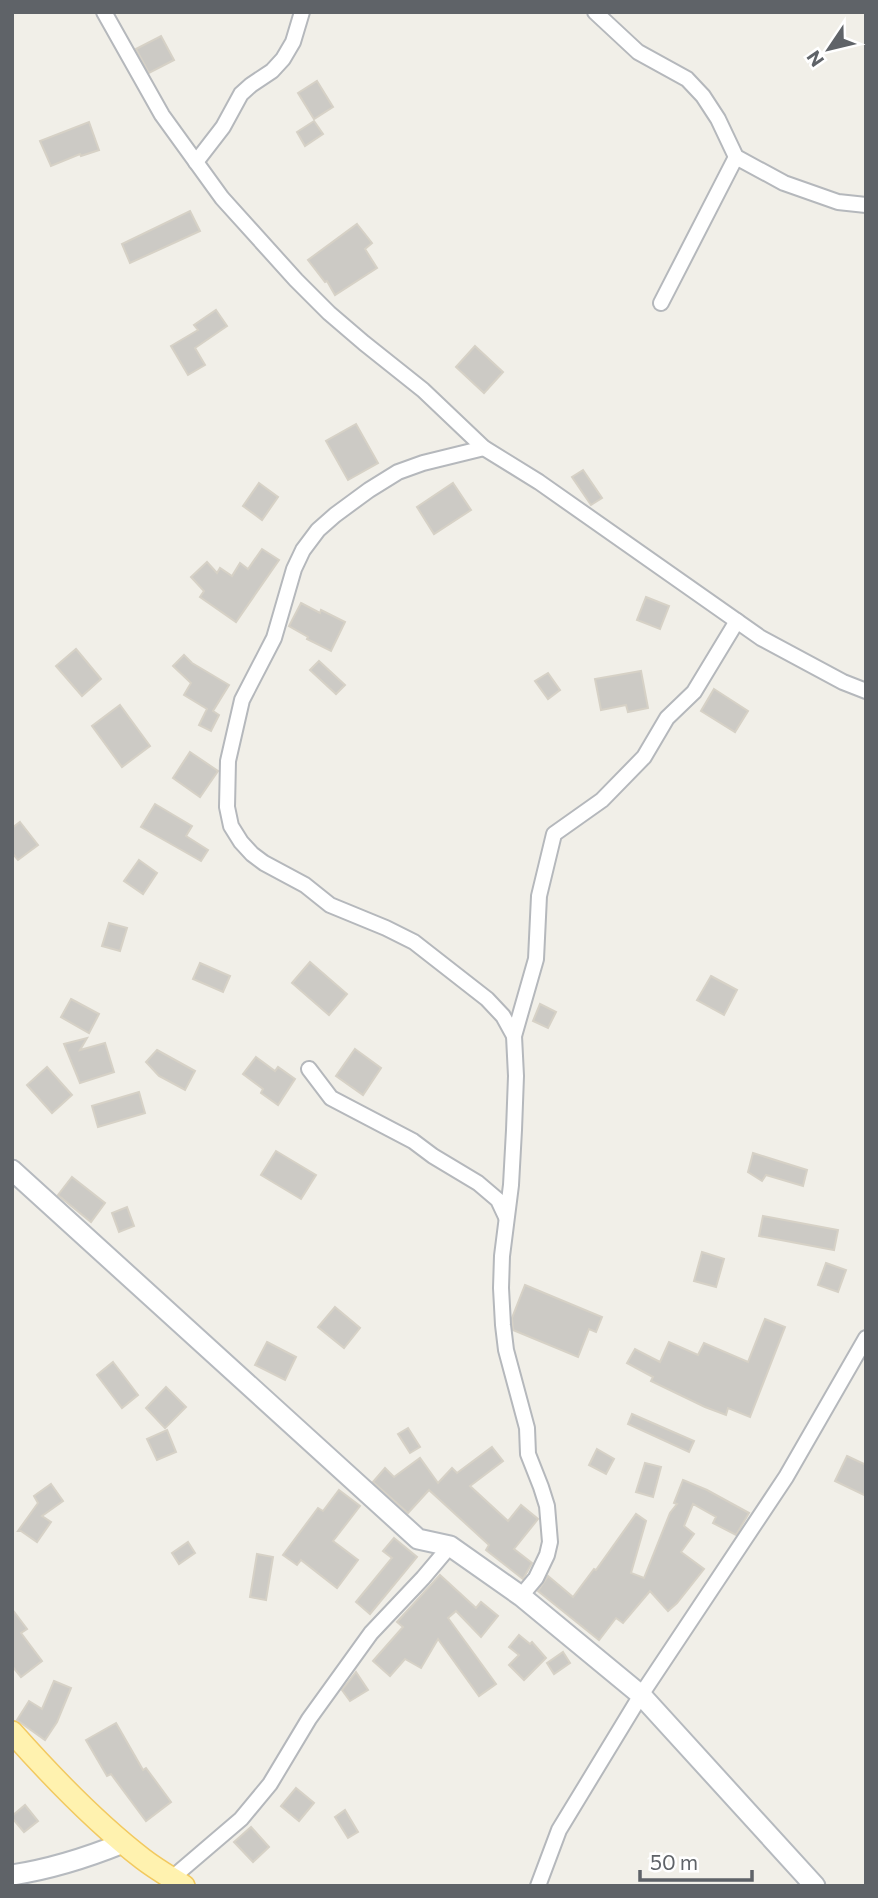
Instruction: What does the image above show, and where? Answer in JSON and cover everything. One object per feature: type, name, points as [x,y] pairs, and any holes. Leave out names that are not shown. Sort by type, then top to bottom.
[{"type":"main road","points":[[12,1732],[66,1791],[123,1843],[178,1882]]},
{"type":"street","points":[[104,12],[162,114],[222,198],[304,288],[363,343],[423,390],[484,448],[655,562],[761,638],[843,682],[866,691]]},
{"type":"street","points":[[196,162],[223,128],[241,94],[283,59],[293,42],[302,12]]},
{"type":"street","points":[[595,12],[638,52],[687,79],[718,119],[736,158],[784,183],[838,202],[866,205]]},
{"type":"street","points":[[661,303],[736,158]]},
{"type":"street","points":[[484,448],[398,472],[335,515],[318,530],[303,550],[294,569],[274,639],[242,700],[228,761],[227,807],[231,826],[252,854],[305,885],[330,905],[414,942],[487,999],[503,1016],[514,1036]]},
{"type":"street","points":[[521,1596],[536,1577],[550,1542],[547,1506],[528,1454],[527,1428],[506,1350],[501,1288],[514,1130],[514,1036],[536,959],[538,896],[554,834],[602,800],[644,757],[667,718],[694,692],[737,621]]},
{"type":"street","points":[[309,1069],[331,1098],[413,1141],[478,1183],[498,1200],[507,1218]]},
{"type":"street","points":[[12,1170],[418,1539],[450,1546],[521,1596],[641,1695],[815,1886]]},
{"type":"street","points":[[538,1886],[559,1830],[641,1695],[786,1477],[866,1338]]},
{"type":"street","points":[[178,1882],[241,1819],[270,1784],[309,1719],[372,1633],[450,1546]]},
{"type":"street","points":[[12,1875],[41,1871],[123,1843]]},
{"type":"building","points":[[161,36],[174,60],[149,73],[136,49]]},
{"type":"building","points":[[317,81],[333,107],[314,119],[298,93]]},
{"type":"building","points":[[314,121],[323,134],[305,146],[297,132]]},
{"type":"building","points":[[89,122],[99,150],[81,156],[80,154],[51,166],[40,141]]},
{"type":"building","points":[[190,211],[200,231],[130,263],[122,244]]},
{"type":"building","points":[[357,224],[372,243],[365,249],[377,268],[335,295],[327,281],[325,282],[308,260]]},
{"type":"building","points":[[216,310],[227,326],[195,348],[205,365],[188,375],[171,346],[198,330],[194,325]]},
{"type":"building","points":[[475,346],[503,372],[484,393],[456,367]]},
{"type":"building","points":[[356,424],[378,463],[348,480],[326,441]]},
{"type":"building","points":[[583,470],[602,498],[591,505],[572,477]]},
{"type":"building","points":[[259,483],[278,497],[262,520],[243,506]]},
{"type":"building","points":[[453,483],[471,510],[434,534],[417,507]]},
{"type":"building","points":[[262,549],[279,560],[236,622],[200,597],[204,591],[191,577],[207,562],[217,573],[220,568],[232,576],[240,563],[248,569]]},
{"type":"building","points":[[646,597],[669,606],[660,629],[637,620]]},
{"type":"building","points":[[301,603],[345,622],[331,651],[289,626]]},
{"type":"building","points":[[76,649],[101,679],[82,696],[56,666]]},
{"type":"building","points":[[184,655],[192,663],[229,685],[213,711],[219,715],[211,731],[199,725],[207,709],[184,695],[191,683],[173,666]]},
{"type":"building","points":[[319,661],[345,685],[336,694],[310,670]]},
{"type":"building","points":[[641,671],[648,708],[628,712],[626,705],[601,710],[595,679]]},
{"type":"building","points":[[548,673],[560,690],[548,699],[535,681]]},
{"type":"building","points":[[714,689],[748,711],[735,732],[701,711]]},
{"type":"building","points":[[120,705],[150,746],[122,767],[92,726]]},
{"type":"building","points":[[190,752],[218,771],[200,797],[173,778]]},
{"type":"building","points":[[155,804],[192,826],[186,836],[208,850],[201,861],[141,827]]},
{"type":"building","points":[[20,822],[38,845],[18,860],[12,853],[12,828]]},
{"type":"building","points":[[139,860],[157,873],[143,894],[124,881]]},
{"type":"building","points":[[109,923],[127,928],[120,951],[102,946]]},
{"type":"building","points":[[310,962],[347,994],[329,1015],[292,983]]},
{"type":"building","points":[[200,963],[230,976],[223,992],[193,979]]},
{"type":"building","points":[[711,976],[737,990],[724,1015],[697,1000]]},
{"type":"building","points":[[71,999],[99,1014],[89,1033],[61,1017]]},
{"type":"building","points":[[540,1004],[556,1012],[548,1028],[533,1021]]},
{"type":"building","points":[[87,1038],[80,1050],[105,1043],[114,1072],[80,1083],[64,1044]]},
{"type":"building","points":[[355,1049],[381,1068],[363,1095],[336,1076]]},
{"type":"building","points":[[157,1050],[195,1071],[185,1090],[159,1076],[146,1062]]},
{"type":"building","points":[[256,1057],[275,1071],[278,1067],[295,1079],[278,1105],[261,1093],[263,1089],[243,1074]]},
{"type":"building","points":[[47,1067],[72,1095],[52,1113],[27,1085]]},
{"type":"building","points":[[139,1092],[145,1113],[98,1127],[92,1106]]},
{"type":"building","points":[[276,1151],[316,1175],[301,1199],[261,1175]]},
{"type":"building","points":[[753,1153],[807,1170],[803,1186],[766,1175],[762,1181],[748,1172]]},
{"type":"building","points":[[72,1177],[105,1203],[91,1222],[58,1195]]},
{"type":"building","points":[[127,1207],[134,1226],[119,1232],[112,1213]]},
{"type":"building","points":[[763,1216],[838,1230],[834,1250],[759,1236]]},
{"type":"building","points":[[702,1252],[724,1259],[716,1287],[694,1281]]},
{"type":"building","points":[[826,1263],[846,1270],[838,1292],[818,1285]]},
{"type":"building","points":[[525,1285],[602,1317],[596,1332],[589,1329],[578,1357],[513,1330],[512,1318]]},
{"type":"building","points":[[335,1307],[360,1328],[344,1348],[318,1327]]},
{"type":"building","points":[[765,1319],[785,1327],[750,1417],[728,1408],[726,1415],[705,1407],[651,1381],[653,1377],[627,1363],[635,1349],[660,1362],[669,1342],[698,1355],[704,1343],[748,1362]]},
{"type":"building","points":[[267,1342],[296,1357],[285,1380],[255,1365]]},
{"type":"building","points":[[113,1362],[138,1395],[122,1408],[97,1375]]},
{"type":"building","points":[[166,1387],[186,1407],[165,1428],[146,1408]]},
{"type":"building","points":[[632,1414],[694,1441],[689,1452],[628,1424]]},
{"type":"building","points":[[408,1428],[420,1447],[410,1453],[398,1434]]},
{"type":"building","points":[[167,1430],[176,1452],[157,1460],[147,1439]]},
{"type":"building","points":[[492,1447],[503,1461],[470,1486],[508,1521],[521,1505],[538,1519],[514,1549],[532,1563],[523,1579],[486,1550],[489,1545],[429,1490],[408,1513],[373,1482],[385,1468],[394,1477],[420,1458],[438,1483],[452,1468],[457,1473]]},
{"type":"building","points":[[597,1449],[614,1459],[606,1474],[589,1465]]},
{"type":"building","points":[[847,1456],[866,1465],[866,1496],[835,1481]]},
{"type":"building","points":[[645,1463],[661,1467],[653,1497],[636,1492]]},
{"type":"building","points":[[683,1480],[749,1513],[736,1535],[713,1523],[716,1517],[693,1504],[684,1526],[694,1534],[681,1552],[704,1569],[668,1611],[650,1591],[623,1623],[616,1618],[599,1640],[538,1591],[548,1576],[573,1597],[636,1514],[646,1521],[631,1573],[644,1578],[670,1513],[677,1504],[674,1503]]},
{"type":"building","points":[[51,1484],[63,1501],[42,1516],[51,1522],[37,1542],[18,1531],[38,1503],[34,1496]]},
{"type":"building","points":[[339,1490],[360,1506],[333,1541],[358,1560],[337,1588],[301,1560],[297,1565],[283,1555],[318,1508],[323,1511]]},
{"type":"building","points":[[394,1538],[417,1557],[370,1614],[356,1602],[392,1558],[383,1551]]},
{"type":"building","points":[[188,1542],[195,1553],[179,1564],[172,1553]]},
{"type":"building","points":[[257,1554],[273,1557],[266,1600],[250,1597]]},
{"type":"building","points":[[440,1575],[476,1608],[481,1602],[498,1616],[481,1637],[456,1611],[448,1618],[496,1684],[479,1696],[438,1639],[421,1668],[405,1659],[390,1676],[373,1661],[403,1627],[397,1622]]},
{"type":"building","points":[[12,1609],[27,1629],[21,1633],[42,1661],[21,1677],[12,1666]]},
{"type":"building","points":[[519,1635],[530,1644],[532,1642],[546,1658],[524,1680],[509,1665],[519,1655],[509,1647]]},
{"type":"building","points":[[563,1652],[570,1663],[554,1674],[547,1663]]},
{"type":"building","points":[[356,1672],[368,1690],[350,1701],[342,1690]]},
{"type":"building","points":[[54,1681],[71,1688],[57,1722],[45,1740],[17,1720],[29,1701],[42,1709]]},
{"type":"building","points":[[116,1723],[143,1770],[146,1768],[171,1802],[146,1821],[111,1774],[107,1776],[86,1740]]},
{"type":"building","points":[[296,1788],[314,1803],[299,1821],[281,1806]]},
{"type":"building","points":[[25,1805],[38,1821],[24,1832],[12,1816]]},
{"type":"building","points":[[345,1810],[358,1832],[348,1838],[335,1817]]},
{"type":"building","points":[[251,1827],[269,1847],[253,1862],[234,1842]]}]
